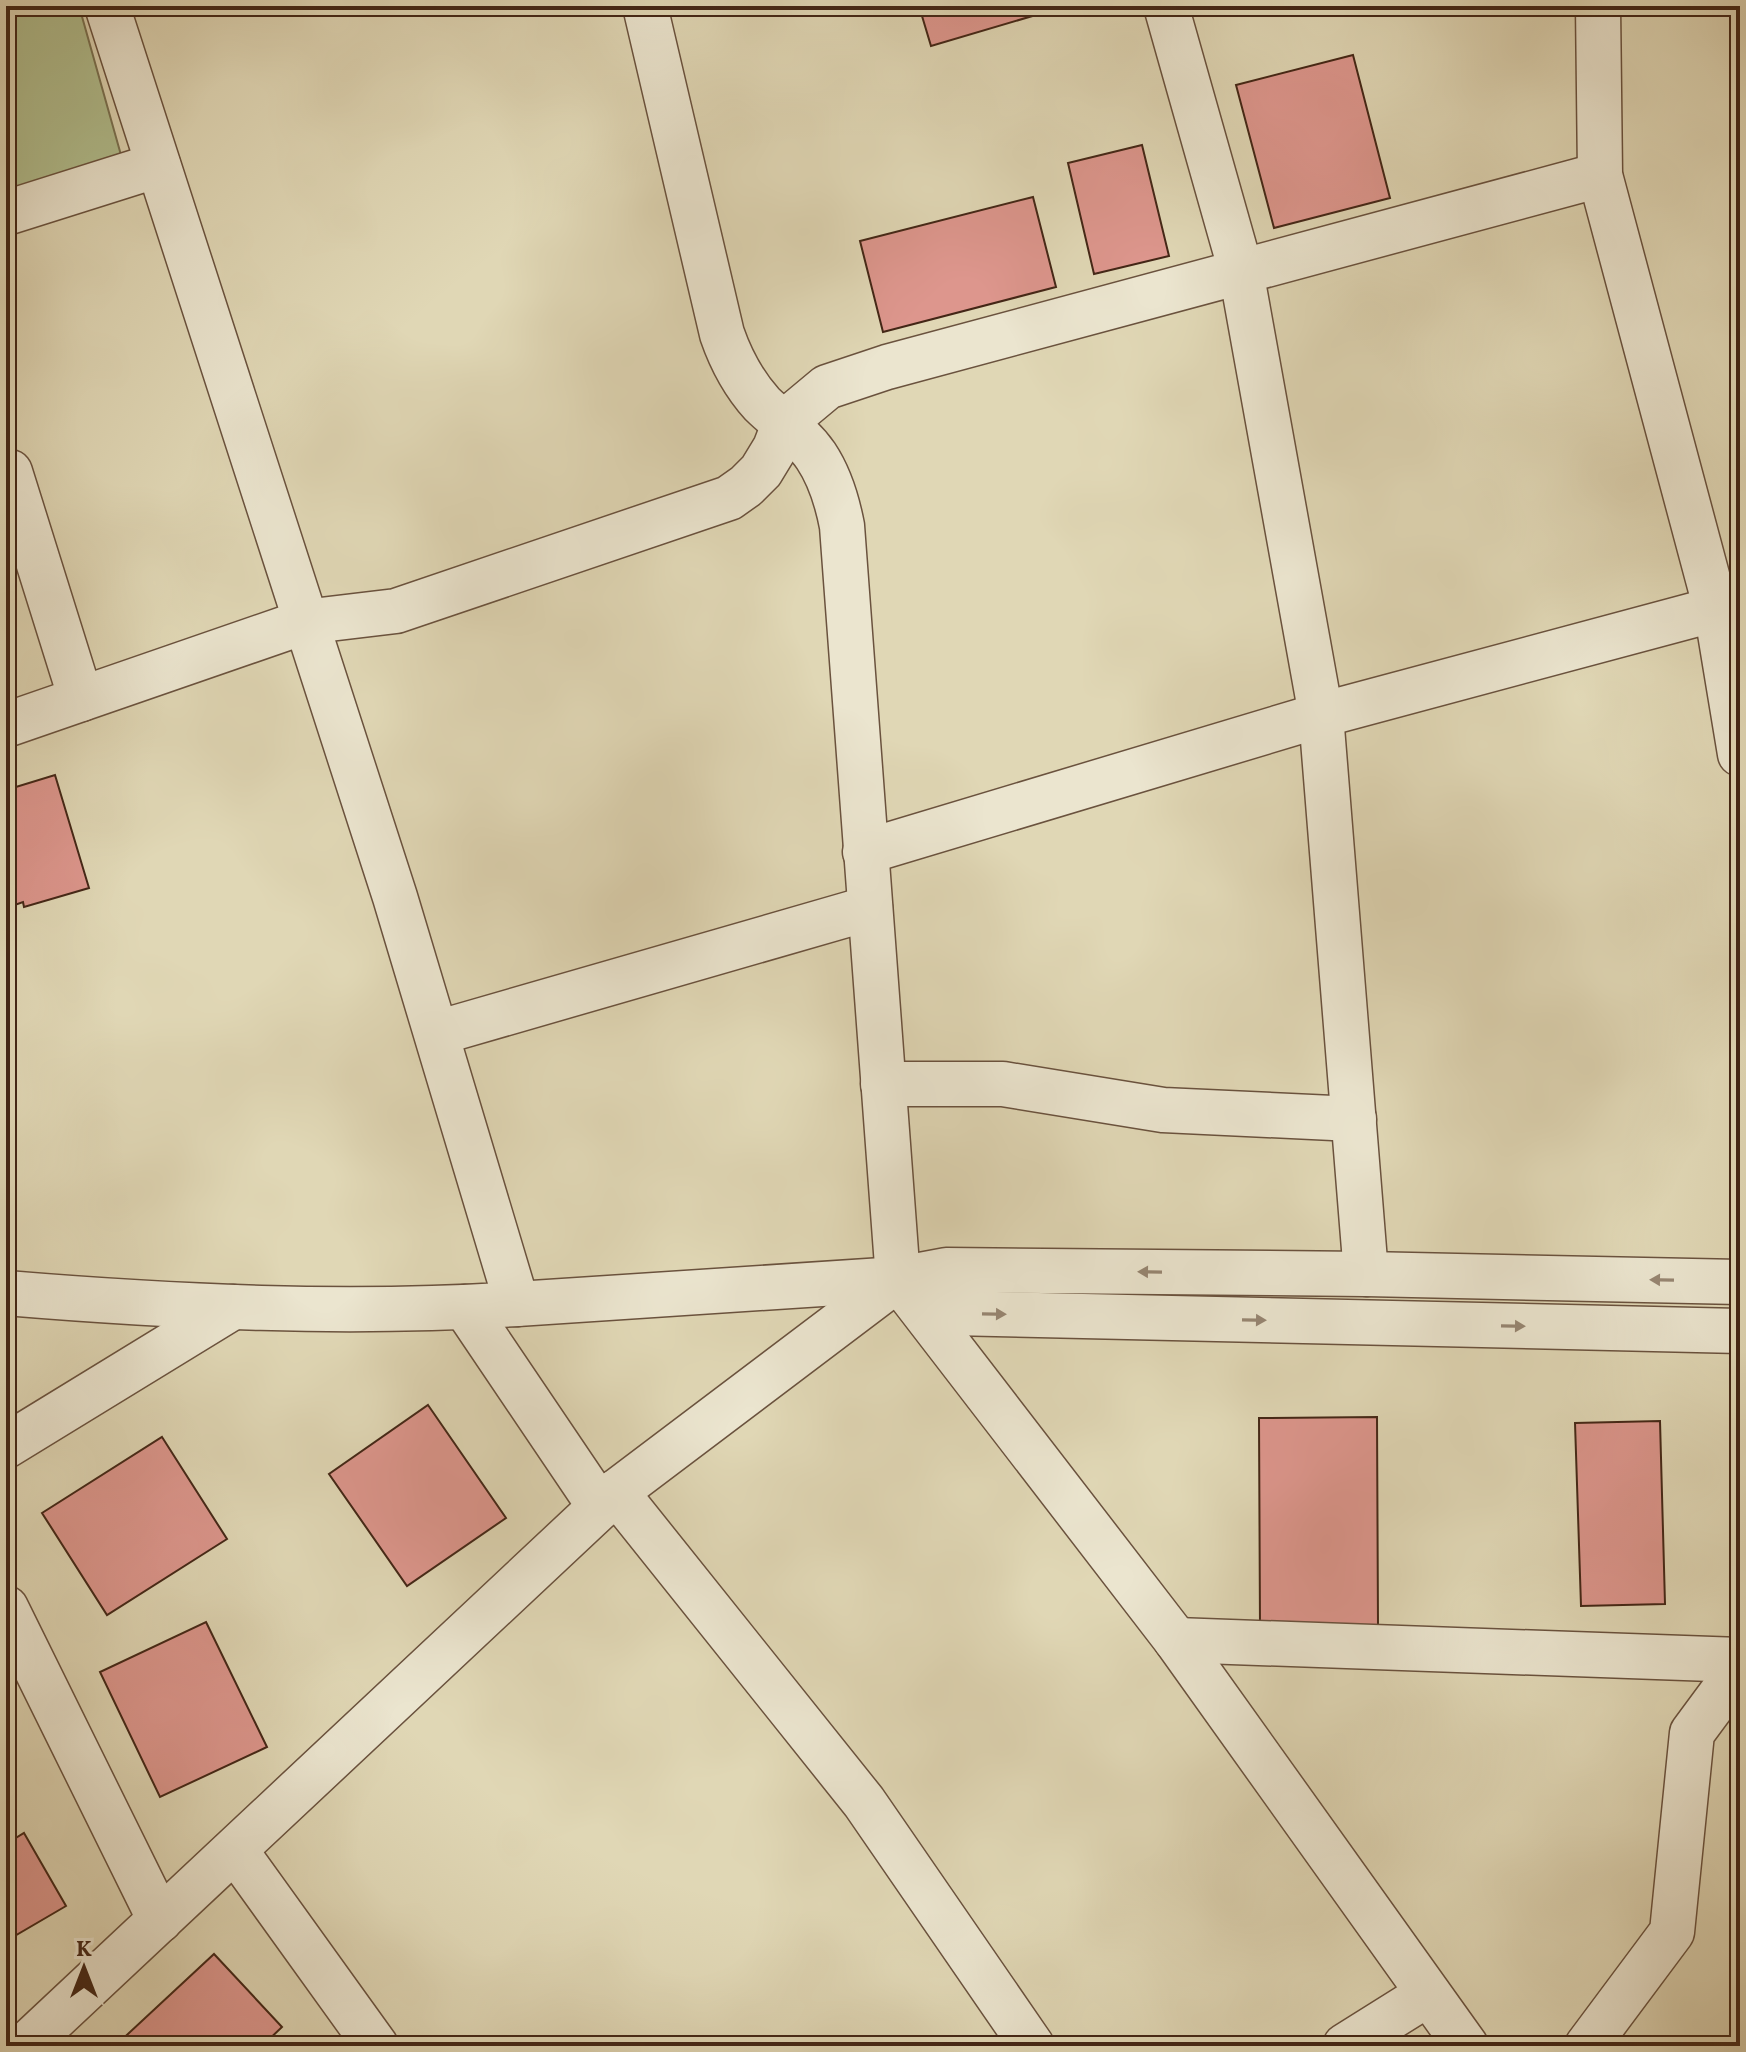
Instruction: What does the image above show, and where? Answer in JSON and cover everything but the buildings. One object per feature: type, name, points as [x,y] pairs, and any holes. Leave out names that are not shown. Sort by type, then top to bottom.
[{"type":"street","points":[[107,6],[437,1033],[517,1304]]},
{"type":"street","points":[[645,6],[722,334],[732,362],[764,406],[785,422],[815,455],[837,499],[842,526],[898,1279],[1176,1640],[1466,2046]]},
{"type":"street","points":[[1166,6],[1241,271],[1321,715],[1366,1274]]},
{"type":"street","points":[[1598,6],[1600,175],[1728,608],[1740,754]]},
{"type":"street","points":[[6,213],[158,165]]},
{"type":"street","points":[[6,725],[304,622],[396,611],[729,498],[761,471],[775,448],[785,422],[827,387],[887,367],[1600,175]]},
{"type":"street","points":[[6,473],[10,472],[81,699]]},
{"type":"street","points":[[865,852],[1321,715],[1728,608]]},
{"type":"street","points":[[437,1033],[870,908]]},
{"type":"street","points":[[883,1084],[1003,1084],[1163,1110],[1354,1119]]},
{"type":"street","points":[[8,1285],[233,1307],[465,1307],[898,1279],[946,1270],[1740,1282]]},
{"type":"street","points":[[898,1279],[951,1313],[1740,1331]]},
{"type":"street","points":[[25,2046],[608,1500],[898,1279]]},
{"type":"street","points":[[6,1446],[233,1307]]},
{"type":"street","points":[[465,1307],[608,1500],[864,1802],[1032,2046]]},
{"type":"street","points":[[6,1608],[160,1920]]},
{"type":"street","points":[[1176,1640],[1740,1660]]},
{"type":"street","points":[[1587,2046],[1672,1932],[1692,1733],[1740,1668]]},
{"type":"street","points":[[235,1850],[376,2046]]},
{"type":"street","points":[[1345,2046],[1428,1994]]},
{"type":"green space","points":[[6,6],[79,6],[121,155],[6,192]]}]
